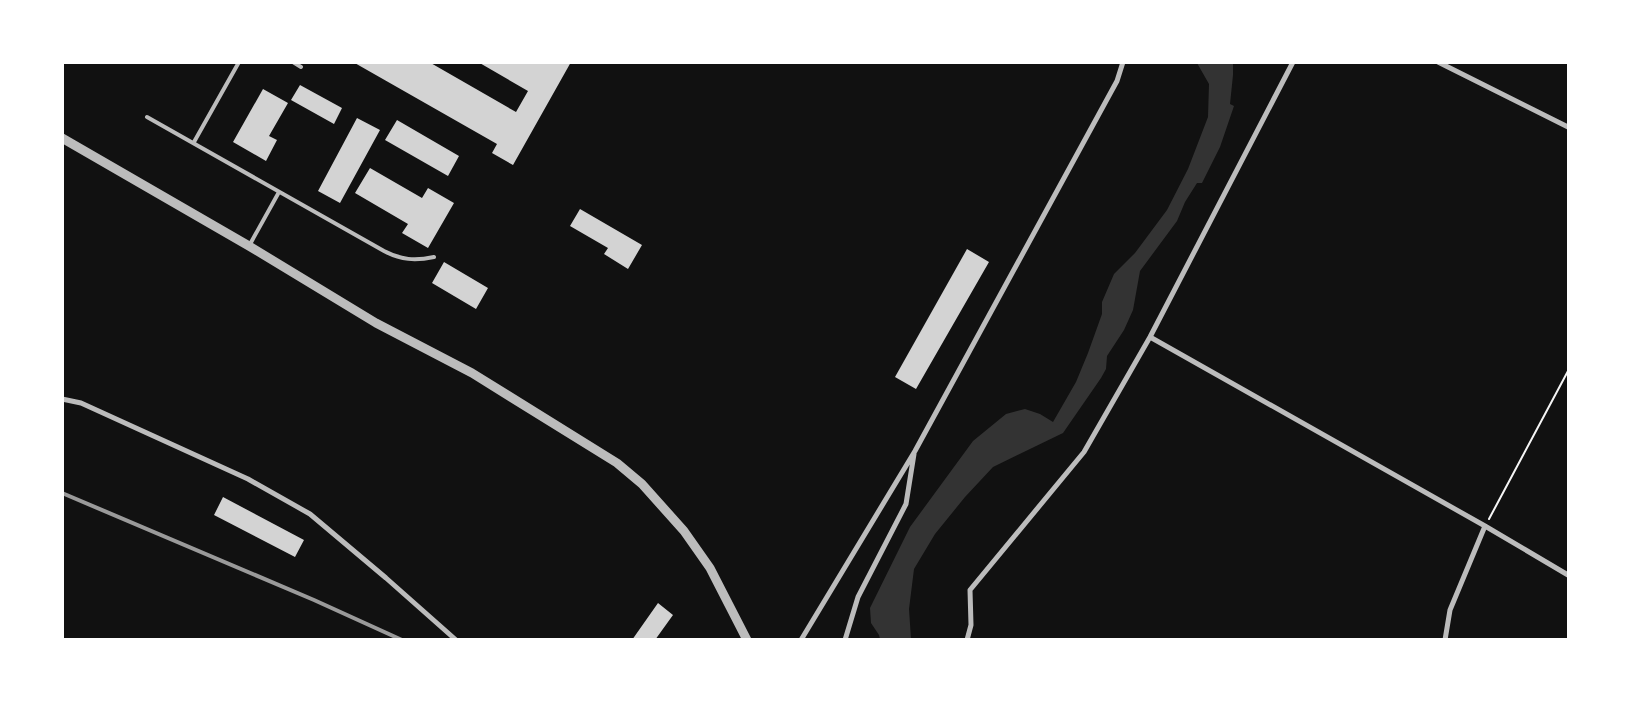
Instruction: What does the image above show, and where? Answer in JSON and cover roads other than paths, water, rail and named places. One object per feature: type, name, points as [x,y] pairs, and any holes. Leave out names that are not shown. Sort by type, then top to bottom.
[{"type":"street","points":[[801,640],[915,451],[1117,81],[1123,62]]},
{"type":"street","points":[[967,640],[971,625],[970,590],[1084,452],[1150,337],[1293,62]]},
{"type":"street","points":[[1438,62],[1568,128]]},
{"type":"street","points":[[62,138],[249,246],[376,323],[472,373],[617,463],[642,484],[684,531],[710,568],[747,640]]},
{"type":"street","points":[[1150,337],[1485,526],[1568,575]]},
{"type":"street","points":[[62,399],[81,403],[248,479],[310,514],[456,640]]},
{"type":"street","points":[[845,640],[858,597],[906,504],[915,451]]},
{"type":"street","points":[[1445,640],[1450,610],[1485,526]]},
{"type":"lane","points":[[194,142],[239,62]]},
{"type":"lane","points":[[293,62],[301,67]]},
{"type":"lane","points":[[147,117],[194,142],[350,233],[396,257],[413,260],[434,257]]},
{"type":"lane","points":[[249,246],[279,192]]},
{"type":"railway","points":[[62,493],[314,600],[402,640]]}]
